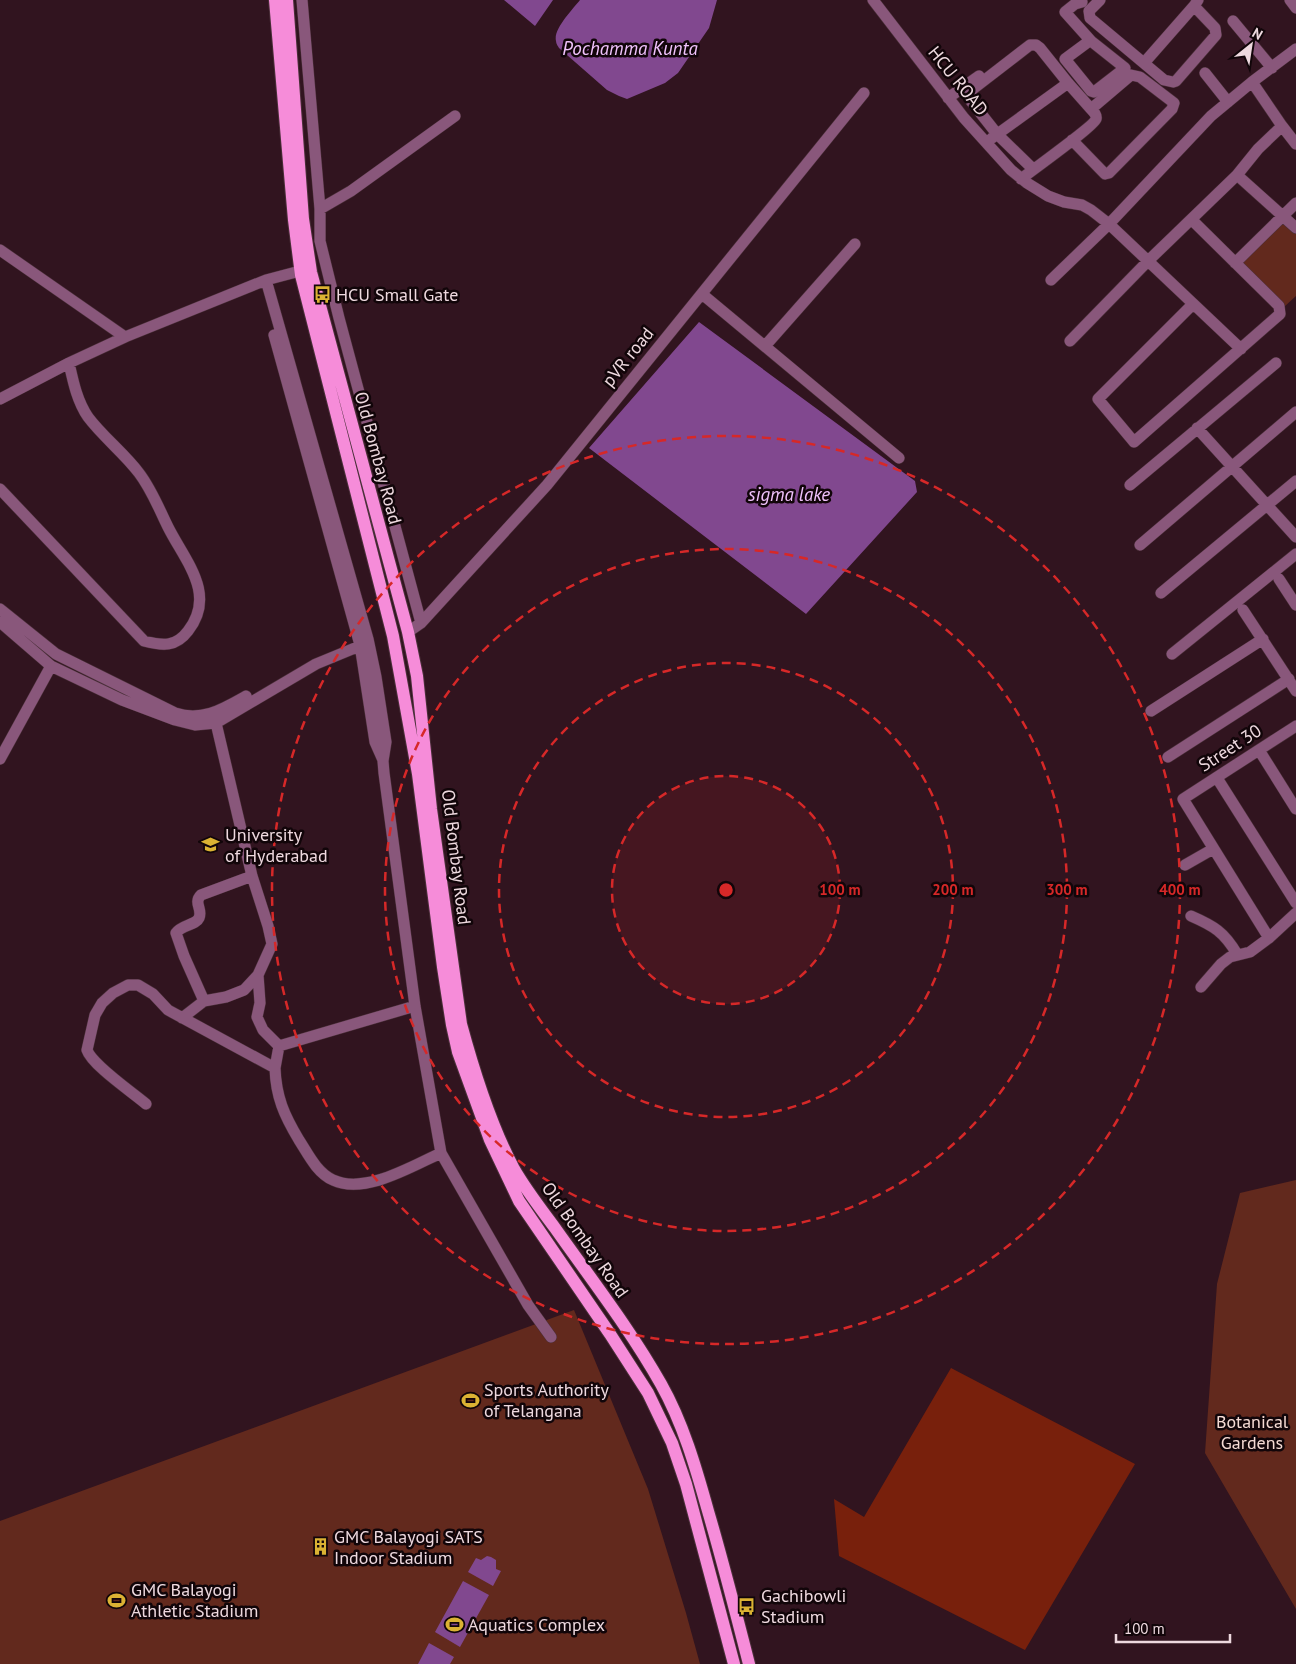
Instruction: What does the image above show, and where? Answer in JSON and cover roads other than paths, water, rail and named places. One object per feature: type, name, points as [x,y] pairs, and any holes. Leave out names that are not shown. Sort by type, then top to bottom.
[{"type":"main road","name":"Old Bombay Road","points":[[275,0],[300,270],[393,636],[416,767],[443,968],[458,1052],[490,1140],[519,1201],[648,1393],[672,1443],[686,1484],[734,1664]]},
{"type":"main road","name":"Old Bombay Road","points":[[287,0],[303,220],[311,272],[408,632],[417,676],[431,809],[461,1024],[476,1077],[514,1169],[624,1326],[662,1386],[685,1438],[699,1480],[742,1632],[749,1664]]},
{"type":"main road","points":[[727,1636],[742,1632]]},
{"type":"street","points":[[302,0],[320,209],[320,241],[420,623]]},
{"type":"street","name":"HCU ROAD","points":[[873,0],[948,98],[1011,170],[1048,196],[1064,202],[1082,205],[1109,224],[1241,349]]},
{"type":"street","points":[[1100,0],[1089,11],[1090,18],[1164,80],[1176,81],[1216,35],[1215,28],[1196,3],[1144,63]]},
{"type":"street","points":[[1290,0],[1296,8]]},
{"type":"street","points":[[1083,1],[1075,4],[1068,15],[1091,41],[1125,68],[1094,92],[1091,91],[1065,59],[1091,41]]},
{"type":"street","points":[[1233,21],[1272,68]]},
{"type":"street","points":[[1021,178],[1033,170],[1072,140],[1096,120],[1096,115],[1036,45],[1030,46],[971,92],[971,101],[997,134],[1033,170]]},
{"type":"street","points":[[1051,280],[1109,224],[1201,127],[1252,82],[1295,53]]},
{"type":"street","points":[[948,98],[1001,60]]},
{"type":"street","points":[[1205,73],[1228,102]]},
{"type":"street","points":[[1072,140],[1106,174],[1109,173],[1174,103],[1136,75],[1131,75],[1091,109]]},
{"type":"street","points":[[1252,82],[1296,144]]},
{"type":"street","points":[[986,142],[1068,83]]},
{"type":"street","name":"pVR road","points":[[408,632],[420,623],[547,485],[864,94]]},
{"type":"street","points":[[320,209],[351,191],[455,116]]},
{"type":"street","points":[[1070,341],[1148,261],[1237,175],[1258,149],[1282,126]]},
{"type":"street","points":[[1237,175],[1296,228]]},
{"type":"street","points":[[1235,263],[1296,203]]},
{"type":"street","points":[[1192,220],[1279,306],[1280,314],[1134,442],[1098,399],[1193,304]]},
{"type":"street","points":[[765,346],[855,244]]},
{"type":"street","points":[[0,250],[125,337]]},
{"type":"street","points":[[0,398],[125,337],[263,281],[300,270]]},
{"type":"street","points":[[263,281],[363,640],[376,677],[386,742],[383,761],[399,892],[415,1006],[442,1153],[528,1305],[551,1337]]},
{"type":"street","points":[[702,294],[899,458]]},
{"type":"street","points":[[0,489],[144,641],[159,645],[182,640],[193,625],[201,603],[196,577],[168,528],[156,500],[139,473],[88,416],[78,398],[69,363]]},
{"type":"street","points":[[1130,485],[1276,363]]},
{"type":"street","points":[[1140,545],[1296,412]]},
{"type":"street","points":[[1197,428],[1296,538]]},
{"type":"street","points":[[1161,593],[1296,481]]},
{"type":"street","points":[[1172,654],[1296,554]]},
{"type":"street","points":[[1279,579],[1296,605]]},
{"type":"street","points":[[0,609],[56,654],[183,716],[216,713],[363,640]]},
{"type":"street","points":[[1243,610],[1296,690]]},
{"type":"street","points":[[0,622],[51,666],[122,700],[175,720],[195,725],[216,723],[316,664],[363,640]]},
{"type":"street","points":[[1151,711],[1263,639]]},
{"type":"street","points":[[0,759],[51,666]]},
{"type":"street","points":[[1168,757],[1289,679]]},
{"type":"street","points":[[182,1018],[204,1001],[226,997],[244,990],[258,975],[272,944],[252,876],[216,723]]},
{"type":"street","name":"Street 30","points":[[1213,849],[1183,799],[1296,726]]},
{"type":"street","points":[[1259,750],[1296,809]]},
{"type":"street","points":[[1217,778],[1296,903]]},
{"type":"street","points":[[1286,792],[1296,786]]},
{"type":"street","points":[[1185,865],[1213,849],[1269,938]]},
{"type":"street","points":[[204,1001],[176,934],[180,928],[199,918],[198,897],[252,876]]},
{"type":"street","points":[[1201,987],[1221,964],[1237,954],[1250,952],[1269,938],[1296,913]]},
{"type":"street","points":[[1191,916],[1218,929],[1230,942],[1237,954]]},
{"type":"street","points":[[258,975],[260,1003],[257,1017],[263,1030],[279,1046]]},
{"type":"street","points":[[146,1104],[88,1054],[87,1050],[95,1015],[102,1003],[113,993],[128,985],[138,985],[153,994],[168,1010],[275,1068]]},
{"type":"street","points":[[279,1046],[415,1006]]},
{"type":"street","points":[[279,1046],[275,1068],[276,1086],[284,1115],[313,1164],[332,1180],[353,1185],[377,1181],[442,1153]]},
{"type":"water","points":[[504,0],[553,0],[535,26]]},
{"type":"water","name":"Pochamma Kunta","points":[[580,0],[717,0],[709,28],[678,73],[665,83],[627,99],[607,90],[559,48],[556,42],[560,25]]},
{"type":"water","name":"sigma lake","points":[[699,322],[915,481],[917,492],[806,614],[589,448]]},
{"type":"water","points":[[487,1556],[496,1560],[496,1569],[501,1571],[493,1586],[468,1572],[476,1558],[481,1560]]},
{"type":"water","points":[[463,1581],[489,1595],[460,1647],[435,1632]]},
{"type":"water","points":[[429,1643],[454,1657],[450,1664],[418,1664]]},
{"type":"place","name":"HCU Small Gate","points":[[322,295]]},
{"type":"place","name":"University of Hyderabad","points":[[211,845]]},
{"type":"place","name":"Sports Authority of Telangana","points":[[470,1400]]},
{"type":"place","name":"GMC Balayogi SATS Indoor Stadium","points":[[320,1547]]},
{"type":"place","name":"GMC Balayogi Athletic Stadium","points":[[117,1600]]},
{"type":"place","name":"Gachibowli Stadium","points":[[747,1606]]},
{"type":"place","name":"Aquatics Complex","points":[[454,1625]]},
{"type":"park label","name":"Botanical Gardens","points":[[1252,1432]]}]
